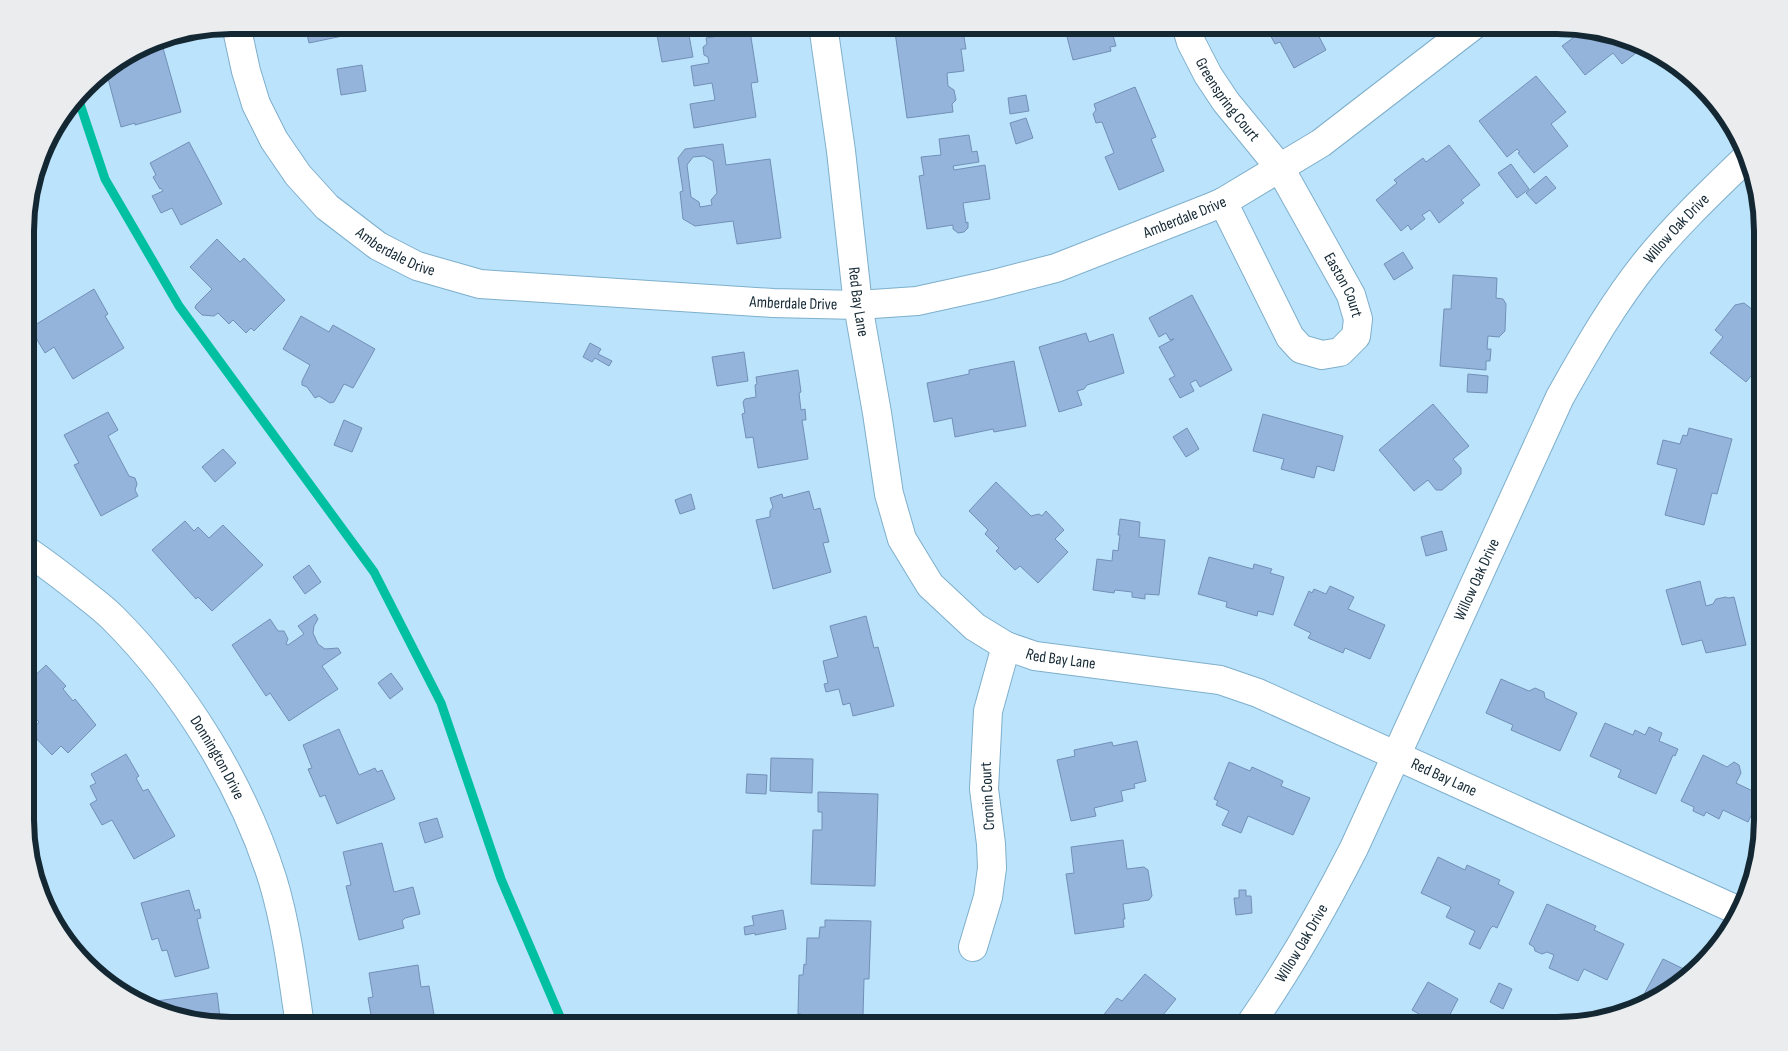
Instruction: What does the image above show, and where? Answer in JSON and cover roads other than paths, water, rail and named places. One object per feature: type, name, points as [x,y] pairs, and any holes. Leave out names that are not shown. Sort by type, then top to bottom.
[{"type":"street","name":"Amberdale Drive","points":[[238,34],[256,104],[274,140],[298,175],[327,207],[361,234],[378,246],[417,266],[480,284],[772,303],[858,305],[917,301],[1056,268],[1223,202],[1321,143],[1462,34]]},
{"type":"street","name":"Red Bay Lane","points":[[824,34],[841,151],[858,305],[877,413],[888,494],[902,539],[930,585],[975,628],[1006,646],[1035,656],[1220,680],[1258,693],[1734,909]]},
{"type":"street","name":"Greenspring Court","points":[[1189,34],[1208,75],[1226,102],[1280,168]]},
{"type":"street","name":"Willow Oak Drive","points":[[1255,1017],[1332,892],[1354,848],[1560,397],[1599,329],[1646,262],[1700,201],[1742,162]]},
{"type":"street","name":"Easton Court","points":[[1223,202],[1290,337],[1301,349],[1322,355],[1340,352],[1356,336],[1358,319],[1351,295],[1280,168]]},
{"type":"street","name":"Donnington Drive","points":[[34,555],[52,567],[112,617],[142,650],[196,720],[232,781],[259,842],[273,883],[290,960],[299,1017]]},
{"type":"street","name":"Cronin Court","points":[[973,947],[988,897],[992,868],[992,844],[984,789],[988,711],[1006,646]]},
{"type":"waterway","points":[[80,104],[105,179],[179,306],[374,572],[441,703],[501,879],[560,1017]]}]
